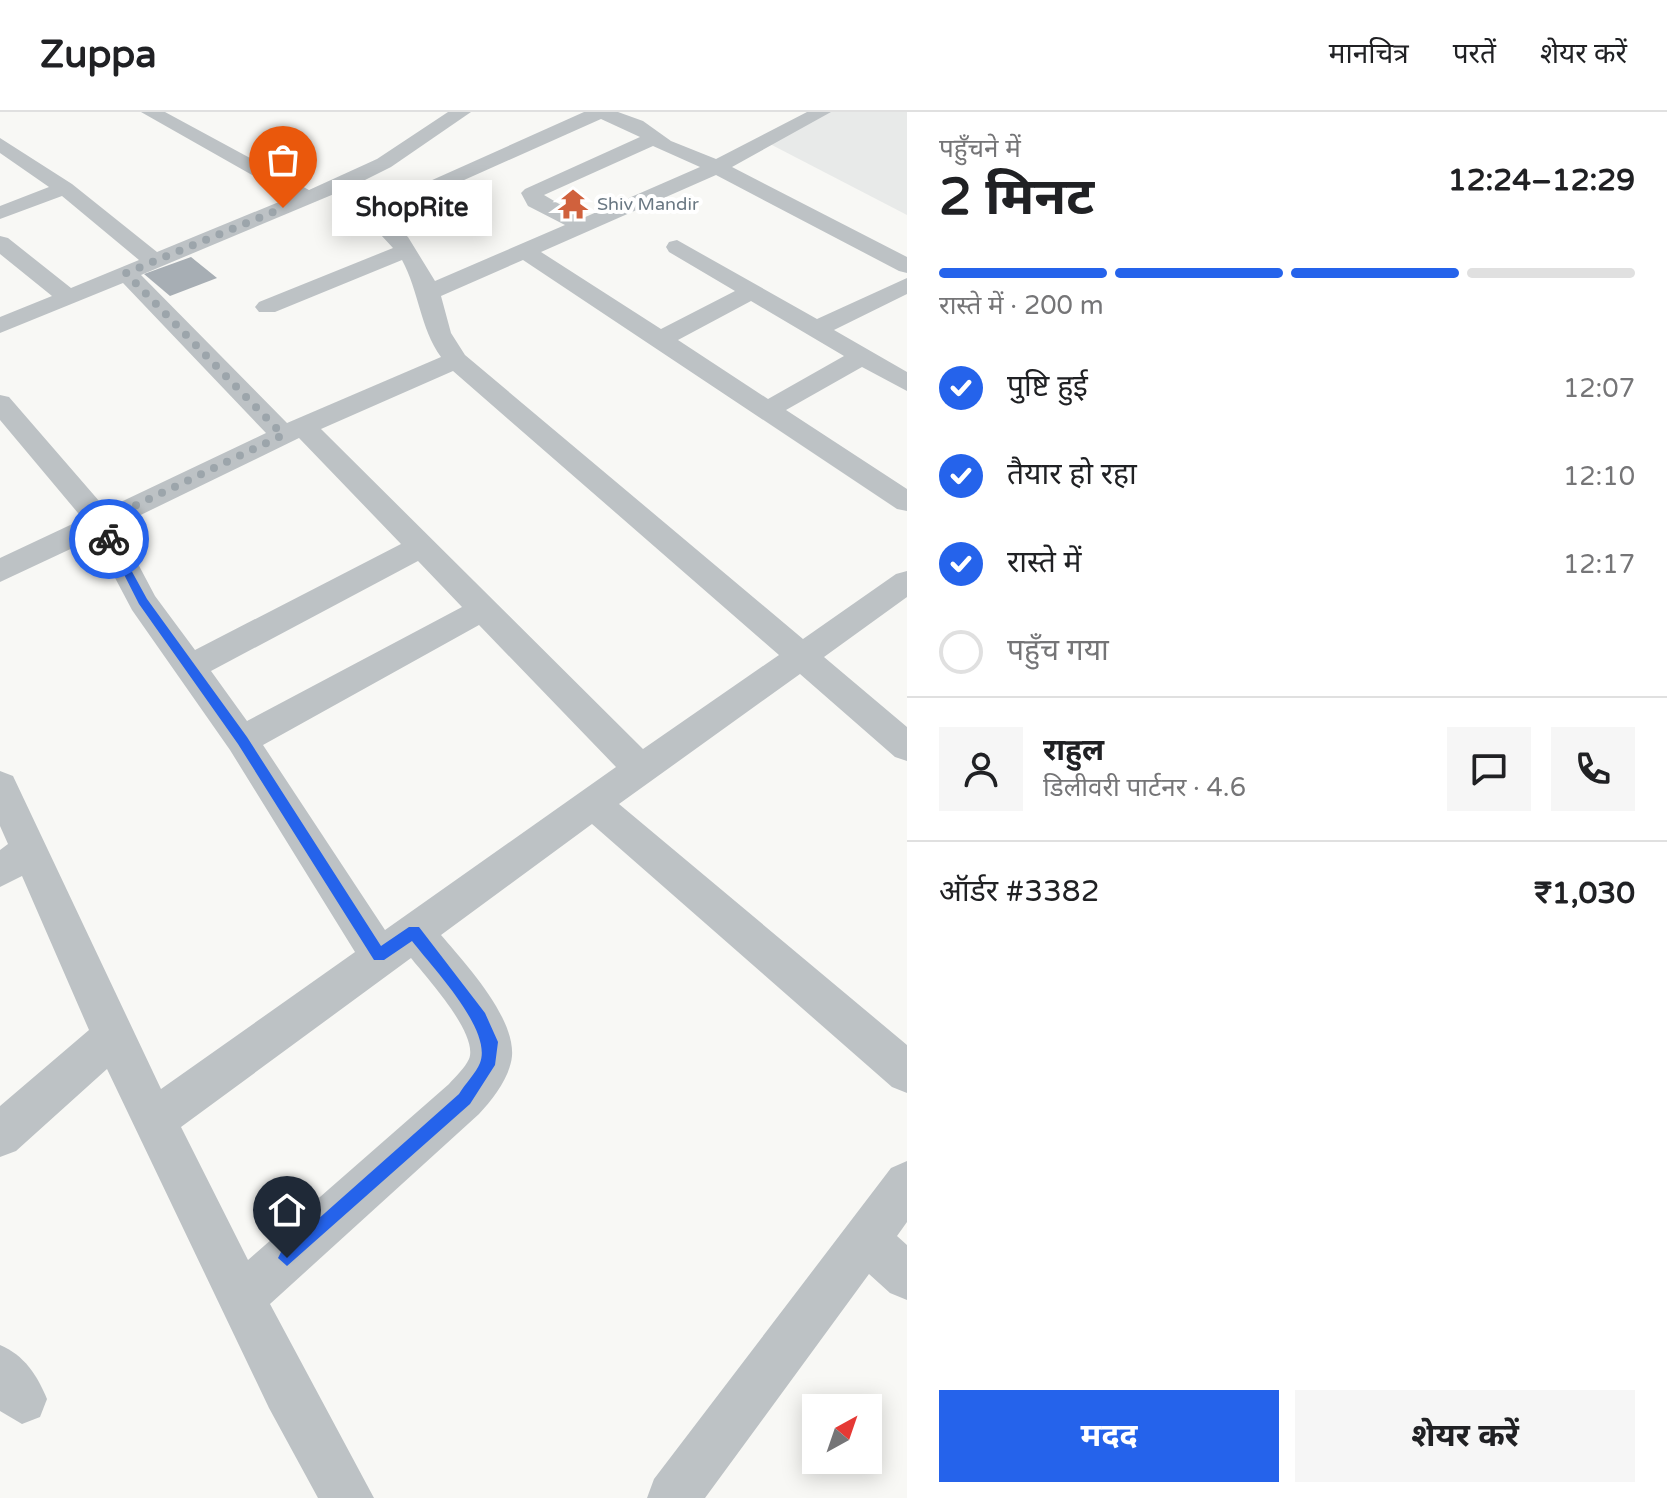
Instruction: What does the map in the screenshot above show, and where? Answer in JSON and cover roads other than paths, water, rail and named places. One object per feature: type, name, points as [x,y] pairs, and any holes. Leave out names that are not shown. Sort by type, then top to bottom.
[{"type":"street","points":[[151,112],[308,198]]},
{"type":"street","points":[[0,326],[336,186],[384,163],[461,112]]},
{"type":"street","points":[[437,185],[600,112],[647,127],[907,266]]},
{"type":"street","points":[[428,293],[522,249],[717,167],[813,113]]},
{"type":"street","points":[[580,225],[536,201],[532,193],[647,127]]},
{"type":"street","points":[[0,144],[65,188],[154,261]]},
{"type":"street","points":[[336,186],[376,213],[407,250],[428,293],[435,329],[456,360],[907,747]]},
{"type":"street","points":[[0,213],[65,188]]},
{"type":"street","points":[[0,243],[68,297]]},
{"type":"street","points":[[677,247],[907,383]]},
{"type":"street","points":[[522,249],[907,502]]},
{"type":"street","points":[[267,307],[407,250]]},
{"type":"street","points":[[126,273],[420,547],[641,770]]},
{"type":"street","points":[[816,329],[907,285]]},
{"type":"street","points":[[659,340],[752,291]]},
{"type":"street","points":[[766,411],[862,356]]},
{"type":"street","points":[[0,571],[293,431],[456,360]]},
{"type":"street","points":[[1,406],[101,522],[130,582],[242,740],[396,944],[487,1031],[491,1050],[488,1065],[464,1099],[242,1297]]},
{"type":"street","points":[[191,667],[420,547]]},
{"type":"street","points":[[157,1118],[593,803],[804,658],[907,582]]},
{"type":"street","points":[[242,740],[481,610]]},
{"type":"street","points":[[0,786],[15,860],[157,1118],[315,1444],[348,1498]]},
{"type":"street","points":[[593,803],[907,1072]]},
{"type":"street","points":[[0,1135],[113,1036]]},
{"type":"street","points":[[673,1498],[907,1184]]},
{"type":"street","points":[[866,1241],[907,1276]]},
{"type":"place","name":"Shiv Mandir","points":[[573,204]]},
{"type":"place","name":"ShopRite","points":[[283,208]]}]
